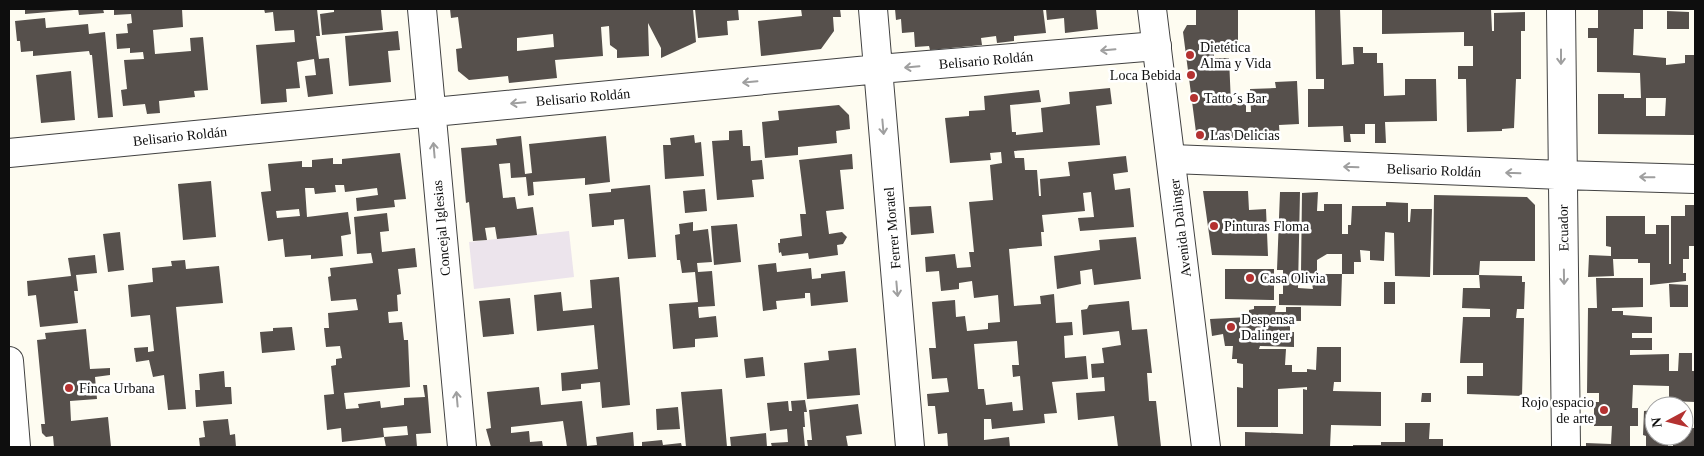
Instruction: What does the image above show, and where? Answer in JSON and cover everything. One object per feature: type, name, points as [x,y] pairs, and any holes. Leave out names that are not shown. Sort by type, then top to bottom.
[{"type":"street","name":"Concejal Iglesias","points":[[422,9],[462,447]]},
{"type":"street","name":"Ferrer Moratel","points":[[873,9],[910,447]]},
{"type":"street","name":"Avenida Dalinger","points":[[1152,9],[1206,447]]},
{"type":"street","name":"Ecuador","points":[[1561,9],[1566,447]]},
{"type":"street","name":"Belisario Roldán","points":[[9,153],[879,70],[1157,46]]},
{"type":"street","name":"Belisario Roldán","points":[[1172,159],[1562,176],[1695,178]]},
{"type":"street","points":[[9,361],[16,447]]},
{"type":"shaded area","points":[[569,231],[574,277],[474,289],[469,242]]},
{"type":"building","points":[[25,9],[74,9],[74,10],[25,14]]},
{"type":"building","points":[[78,9],[103,9],[104,13],[79,15]]},
{"type":"building","points":[[114,9],[182,9],[183,27],[153,30],[155,54],[191,51],[190,38],[203,37],[208,90],[194,91],[195,97],[159,101],[160,113],[147,114],[145,104],[123,106],[121,90],[127,89],[124,60],[144,59],[143,52],[130,53],[130,48],[117,49],[116,34],[128,33],[127,24],[132,23],[131,14],[114,15]]},
{"type":"building","points":[[264,9],[317,9],[320,36],[316,36],[319,59],[329,58],[333,94],[308,97],[305,76],[316,75],[314,59],[297,62],[300,88],[286,89],[287,102],[261,104],[256,45],[295,42],[294,30],[275,31],[273,12],[265,13]]},
{"type":"building","points":[[334,9],[381,10],[383,30],[322,35],[320,14],[334,12]]},
{"type":"building","points":[[450,9],[693,9],[696,42],[661,58],[661,48],[648,23],[649,56],[617,58],[617,50],[610,45],[609,26],[601,27],[603,56],[555,60],[557,78],[509,83],[508,76],[469,80],[458,71],[456,49],[462,48],[458,17],[451,18]],"holes":[[[553,34],[554,47],[517,51],[517,38]]]},
{"type":"building","points":[[695,9],[738,9],[739,20],[727,21],[728,35],[698,38]]},
{"type":"building","points":[[801,9],[840,9],[841,17],[833,17],[834,31],[821,49],[761,56],[758,21],[802,16]]},
{"type":"building","points":[[895,9],[1043,9],[1046,33],[1014,36],[1014,41],[997,43],[996,36],[981,38],[982,45],[930,50],[929,46],[915,47],[914,32],[902,33],[901,19],[896,20]]},
{"type":"building","points":[[1046,9],[1096,9],[1098,29],[1065,33],[1064,18],[1047,20]]},
{"type":"building","points":[[1196,9],[1238,9],[1238,42],[1214,43],[1214,58],[1229,58],[1231,104],[1246,104],[1246,112],[1251,112],[1250,89],[1276,88],[1275,82],[1297,81],[1299,124],[1279,125],[1280,141],[1197,140],[1183,32],[1187,25],[1196,25]]},
{"type":"building","points":[[1315,9],[1340,9],[1342,65],[1354,64],[1353,47],[1363,47],[1363,53],[1377,53],[1377,63],[1383,63],[1384,96],[1405,95],[1405,79],[1436,79],[1437,121],[1385,122],[1386,143],[1375,143],[1375,124],[1365,124],[1365,134],[1350,134],[1351,142],[1344,142],[1343,126],[1308,127],[1308,89],[1324,89],[1324,79],[1316,79]]},
{"type":"building","points":[[1382,9],[1491,9],[1492,31],[1494,31],[1494,13],[1525,12],[1525,31],[1521,31],[1521,79],[1516,79],[1514,128],[1502,129],[1502,131],[1467,132],[1466,79],[1458,79],[1458,66],[1473,66],[1473,46],[1464,46],[1464,32],[1382,34]]},
{"type":"building","points":[[1598,9],[1643,9],[1643,29],[1634,29],[1633,55],[1666,58],[1666,65],[1685,63],[1685,55],[1695,55],[1695,135],[1598,134],[1598,94],[1624,94],[1624,98],[1641,98],[1640,73],[1597,72],[1597,38],[1588,38],[1588,28],[1598,28]],"holes":[[[1646,98],[1666,98],[1665,116],[1646,116]]]},
{"type":"building","points":[[1667,11],[1689,12],[1689,29],[1667,29]]},
{"type":"building","points":[[45,18],[46,28],[88,24],[89,34],[105,32],[113,117],[98,118],[92,55],[90,55],[89,51],[33,56],[33,51],[21,52],[20,41],[17,41],[15,21]]},
{"type":"building","points":[[398,31],[400,50],[388,51],[391,82],[349,86],[345,36]]},
{"type":"building","points":[[71,71],[75,120],[41,123],[36,75]]},
{"type":"building","points":[[1110,88],[1112,104],[1096,106],[1100,145],[1014,151],[1015,158],[1024,158],[1025,170],[1037,170],[1039,196],[1041,196],[1040,179],[1070,176],[1068,162],[1126,156],[1128,172],[1113,174],[1115,190],[1130,188],[1134,227],[1080,231],[1078,218],[1094,217],[1091,192],[1083,193],[1085,211],[1042,215],[1044,232],[1041,232],[1042,246],[1009,249],[1014,306],[1041,304],[1040,296],[1054,294],[1056,323],[1072,322],[1073,335],[1064,336],[1065,358],[1086,356],[1088,379],[1052,382],[1057,413],[1044,414],[1045,423],[992,429],[991,419],[984,419],[984,440],[1009,437],[1010,447],[948,447],[947,433],[938,434],[935,406],[928,406],[927,394],[949,392],[947,378],[932,379],[929,348],[936,348],[932,302],[955,300],[956,317],[965,316],[967,331],[988,329],[988,323],[1000,322],[998,295],[974,298],[972,281],[959,283],[959,289],[941,291],[939,271],[926,272],[925,257],[955,254],[957,268],[971,267],[969,252],[974,252],[969,202],[993,200],[990,165],[1002,163],[1001,152],[990,153],[991,160],[950,163],[945,118],[969,116],[969,111],[985,110],[984,96],[1039,90],[1041,102],[1010,105],[1012,132],[1016,132],[1016,135],[1043,132],[1041,108],[1070,104],[1069,92]],"holes":[[[1017,341],[1019,365],[1012,365],[1013,377],[1020,376],[1023,410],[1013,411],[1012,402],[986,405],[984,389],[978,389],[974,344]]]},
{"type":"building","points":[[839,105],[849,115],[850,129],[836,131],[837,143],[798,147],[798,155],[765,158],[762,122],[779,120],[778,111]]},
{"type":"building","points":[[742,130],[743,146],[750,146],[751,161],[762,160],[764,179],[752,180],[754,197],[717,200],[712,141],[729,140],[729,131]]},
{"type":"building","points":[[694,135],[695,143],[701,142],[704,176],[665,179],[663,145],[671,145],[670,138]]},
{"type":"building","points":[[521,136],[525,174],[532,173],[529,144],[606,136],[610,182],[585,185],[585,178],[533,182],[534,195],[528,196],[526,177],[511,178],[510,163],[499,164],[503,198],[515,197],[517,209],[533,207],[537,235],[497,239],[495,227],[485,228],[487,240],[473,241],[469,202],[466,203],[461,148],[497,145],[496,139]]},
{"type":"building","points":[[400,153],[406,199],[394,200],[395,207],[357,211],[356,198],[378,195],[377,188],[345,192],[344,185],[335,185],[336,192],[315,194],[314,188],[305,188],[307,217],[348,212],[351,234],[341,236],[343,256],[311,259],[311,255],[285,257],[283,239],[268,241],[261,192],[271,191],[268,164],[302,161],[302,167],[312,167],[312,160],[333,158],[333,164],[342,164],[342,159]],"holes":[[[299,209],[300,216],[277,218],[276,211]]]},
{"type":"building","points":[[852,154],[853,169],[840,170],[844,209],[826,211],[829,234],[842,232],[847,237],[843,244],[837,245],[838,255],[809,259],[808,253],[782,256],[781,252],[779,253],[778,243],[780,243],[780,239],[802,236],[800,214],[806,214],[799,160]]},
{"type":"building","points":[[211,181],[216,237],[183,240],[178,184]]},
{"type":"building","points":[[650,185],[656,257],[628,259],[624,219],[614,220],[614,225],[592,227],[589,194],[611,192],[611,189]]},
{"type":"building","points":[[705,189],[707,211],[685,213],[683,191]]},
{"type":"building","points":[[1203,191],[1248,191],[1249,210],[1266,209],[1268,256],[1212,255]]},
{"type":"building","points":[[1280,192],[1300,192],[1298,288],[1313,289],[1312,284],[1317,285],[1317,274],[1342,274],[1341,306],[1279,305],[1279,294],[1283,294],[1283,270],[1277,270]]},
{"type":"building","points":[[1318,192],[1317,211],[1324,211],[1324,204],[1342,204],[1342,234],[1348,234],[1348,225],[1351,225],[1352,206],[1386,206],[1386,202],[1408,203],[1408,222],[1410,222],[1411,209],[1432,209],[1430,277],[1395,276],[1394,233],[1385,232],[1384,261],[1370,260],[1370,251],[1360,250],[1361,262],[1354,262],[1354,274],[1342,274],[1342,254],[1327,254],[1317,260],[1317,274],[1301,273],[1302,193]]},
{"type":"building","points":[[1434,195],[1527,197],[1535,205],[1535,261],[1480,261],[1479,275],[1433,275]]},
{"type":"building","points":[[1685,205],[1695,205],[1695,246],[1689,246],[1689,259],[1683,259],[1683,273],[1686,273],[1686,281],[1650,285],[1650,263],[1638,263],[1638,259],[1613,259],[1614,276],[1588,277],[1589,255],[1611,256],[1611,247],[1606,246],[1606,216],[1645,216],[1645,234],[1656,234],[1656,225],[1669,225],[1669,264],[1671,264],[1671,216],[1685,216]]},
{"type":"building","points":[[931,206],[934,233],[911,235],[909,207]]},
{"type":"building","points":[[387,213],[389,231],[380,232],[382,252],[415,248],[417,267],[398,269],[401,294],[397,295],[398,311],[388,312],[389,323],[402,322],[404,340],[408,340],[410,387],[344,393],[346,409],[359,408],[358,404],[380,401],[381,408],[404,405],[404,398],[425,397],[423,385],[427,385],[431,433],[416,434],[417,447],[386,447],[384,437],[342,442],[341,428],[327,430],[324,395],[334,394],[331,366],[336,365],[336,359],[342,358],[340,346],[326,347],[324,328],[329,328],[328,313],[358,310],[356,299],[331,301],[328,277],[331,276],[330,268],[373,263],[371,253],[357,254],[354,217]],"holes":[[[407,426],[408,435],[384,437],[383,428]]]},
{"type":"building","points":[[693,222],[693,231],[708,229],[712,262],[697,263],[698,272],[712,271],[715,306],[698,307],[699,318],[716,316],[718,337],[695,339],[695,347],[673,349],[669,304],[698,302],[695,272],[682,273],[680,260],[677,260],[675,235],[680,234],[679,224]]},
{"type":"building","points":[[737,224],[741,262],[714,265],[711,226]]},
{"type":"building","points":[[120,232],[124,270],[108,272],[103,234]]},
{"type":"building","points":[[1136,237],[1141,279],[1094,285],[1092,269],[1080,271],[1081,284],[1057,289],[1054,256],[1100,250],[1099,240]]},
{"type":"building","points":[[95,255],[97,273],[76,275],[78,291],[74,291],[78,323],[40,327],[36,295],[28,296],[27,281],[71,276],[68,258]]},
{"type":"building","points":[[185,260],[186,269],[219,266],[223,303],[176,307],[186,409],[168,410],[164,375],[153,377],[149,360],[136,362],[134,348],[148,347],[148,352],[154,351],[150,315],[131,317],[128,285],[153,282],[152,268],[172,266],[171,261]]},
{"type":"building","points":[[776,263],[777,272],[811,268],[812,279],[821,278],[821,274],[845,271],[848,302],[811,306],[810,293],[805,293],[805,298],[776,301],[777,309],[763,311],[758,265]]},
{"type":"building","name":"Casa Olivia","points":[[1225,269],[1274,269],[1274,300],[1225,299]]},
{"type":"building","points":[[1479,275],[1522,276],[1522,282],[1525,282],[1524,309],[1517,309],[1516,318],[1524,318],[1522,396],[1467,394],[1467,376],[1483,376],[1483,363],[1460,363],[1463,317],[1490,317],[1490,309],[1462,308],[1463,288],[1480,288]]},
{"type":"building","points":[[619,277],[630,405],[602,408],[600,382],[581,384],[581,389],[562,391],[561,373],[598,369],[594,325],[537,331],[534,295],[561,292],[563,311],[592,308],[590,280]]},
{"type":"building","points":[[1596,278],[1643,278],[1643,307],[1612,308],[1612,311],[1623,311],[1623,315],[1652,317],[1652,333],[1632,333],[1632,338],[1652,338],[1652,350],[1630,350],[1630,355],[1669,354],[1669,371],[1678,371],[1679,353],[1692,353],[1692,371],[1695,371],[1695,402],[1694,396],[1669,396],[1669,386],[1633,385],[1632,408],[1638,408],[1638,426],[1630,426],[1630,447],[1586,447],[1586,443],[1611,444],[1612,426],[1594,426],[1594,402],[1599,402],[1599,393],[1587,393],[1588,308],[1597,308]]},
{"type":"building","points":[[1384,282],[1395,282],[1395,304],[1384,304]]},
{"type":"building","points":[[1669,284],[1688,285],[1688,307],[1670,307]]},
{"type":"building","points":[[510,298],[514,334],[483,337],[479,301]]},
{"type":"building","points":[[1129,301],[1132,330],[1147,329],[1152,373],[1147,373],[1149,401],[1156,401],[1161,447],[1118,447],[1114,416],[1078,420],[1076,393],[1105,391],[1104,377],[1092,378],[1091,364],[1104,363],[1102,348],[1121,345],[1119,331],[1083,335],[1081,310],[1087,309],[1089,305]]},
{"type":"building","points":[[1254,306],[1276,306],[1275,312],[1286,312],[1286,307],[1301,307],[1301,321],[1290,321],[1290,332],[1294,332],[1294,347],[1260,346],[1259,349],[1286,349],[1285,365],[1292,365],[1292,372],[1307,372],[1307,369],[1316,370],[1317,347],[1341,347],[1341,382],[1334,382],[1333,391],[1381,392],[1381,426],[1331,425],[1330,447],[1245,447],[1245,432],[1303,434],[1303,389],[1307,390],[1307,387],[1278,389],[1278,427],[1237,427],[1237,387],[1243,388],[1243,364],[1237,363],[1237,359],[1232,359],[1233,346],[1225,346],[1223,334],[1212,336],[1210,319],[1249,317],[1249,310],[1254,309]]},
{"type":"building","points":[[292,327],[295,350],[262,353],[260,332],[273,331],[273,328]]},
{"type":"building","points":[[86,329],[90,369],[110,368],[110,375],[95,377],[97,399],[70,401],[71,421],[108,417],[111,447],[54,447],[53,436],[46,437],[42,433],[41,424],[45,424],[37,340],[46,339],[45,333]]},
{"type":"building","points":[[856,348],[860,395],[807,399],[804,363],[829,360],[828,351]]},
{"type":"building","points":[[763,357],[765,376],[746,378],[744,359]]},
{"type":"building","points":[[224,371],[225,387],[231,387],[232,404],[196,407],[195,390],[200,390],[199,374]]},
{"type":"building","points":[[539,387],[541,405],[582,401],[587,446],[597,445],[596,437],[633,432],[634,447],[567,447],[563,421],[511,427],[511,433],[529,431],[530,442],[542,441],[543,447],[491,447],[486,429],[491,428],[487,392]]},
{"type":"building","points":[[722,389],[727,447],[686,447],[681,392]]},
{"type":"building","points":[[1422,393],[1431,393],[1431,402],[1421,402]]},
{"type":"building","points":[[805,400],[807,412],[804,412],[805,427],[803,427],[805,447],[772,447],[771,443],[788,442],[787,429],[770,431],[767,403],[788,401],[789,411],[792,411],[791,401]]},
{"type":"building","points":[[858,404],[862,434],[846,436],[848,447],[808,447],[807,440],[812,440],[809,410]]},
{"type":"building","points":[[678,407],[680,429],[657,430],[656,409]]},
{"type":"building","points":[[228,419],[230,435],[235,434],[236,447],[200,447],[199,438],[205,437],[203,421]]},
{"type":"building","points":[[1405,423],[1430,423],[1429,439],[1443,439],[1443,447],[1353,447],[1353,445],[1381,445],[1381,442],[1405,442]]},
{"type":"building","points":[[1695,428],[1695,447],[1673,447],[1694,446]]},
{"type":"building","points":[[766,433],[767,447],[731,447],[730,437]]},
{"type":"building","points":[[662,440],[663,445],[681,443],[682,447],[642,447],[642,442]]},
{"type":"building","points":[[1646,446],[1668,446],[1668,447]]},
{"type":"place","name":"Dietética Alma y Vida","points":[[1190,55]]},
{"type":"place","name":"Loca Bebida","points":[[1191,75]]},
{"type":"place","name":"Tatto´s Bar","points":[[1194,98]]},
{"type":"place","name":"Las Delicias","points":[[1200,135]]},
{"type":"place","name":"Pinturas Floma","points":[[1214,226]]},
{"type":"place","name":"Casa Olivia","points":[[1250,278]]},
{"type":"place","name":"Despensa Dalinger","points":[[1231,327]]},
{"type":"place","name":"Finca Urbana","points":[[69,388]]},
{"type":"place","name":"Rojo espacio de arte","points":[[1604,410]]}]
